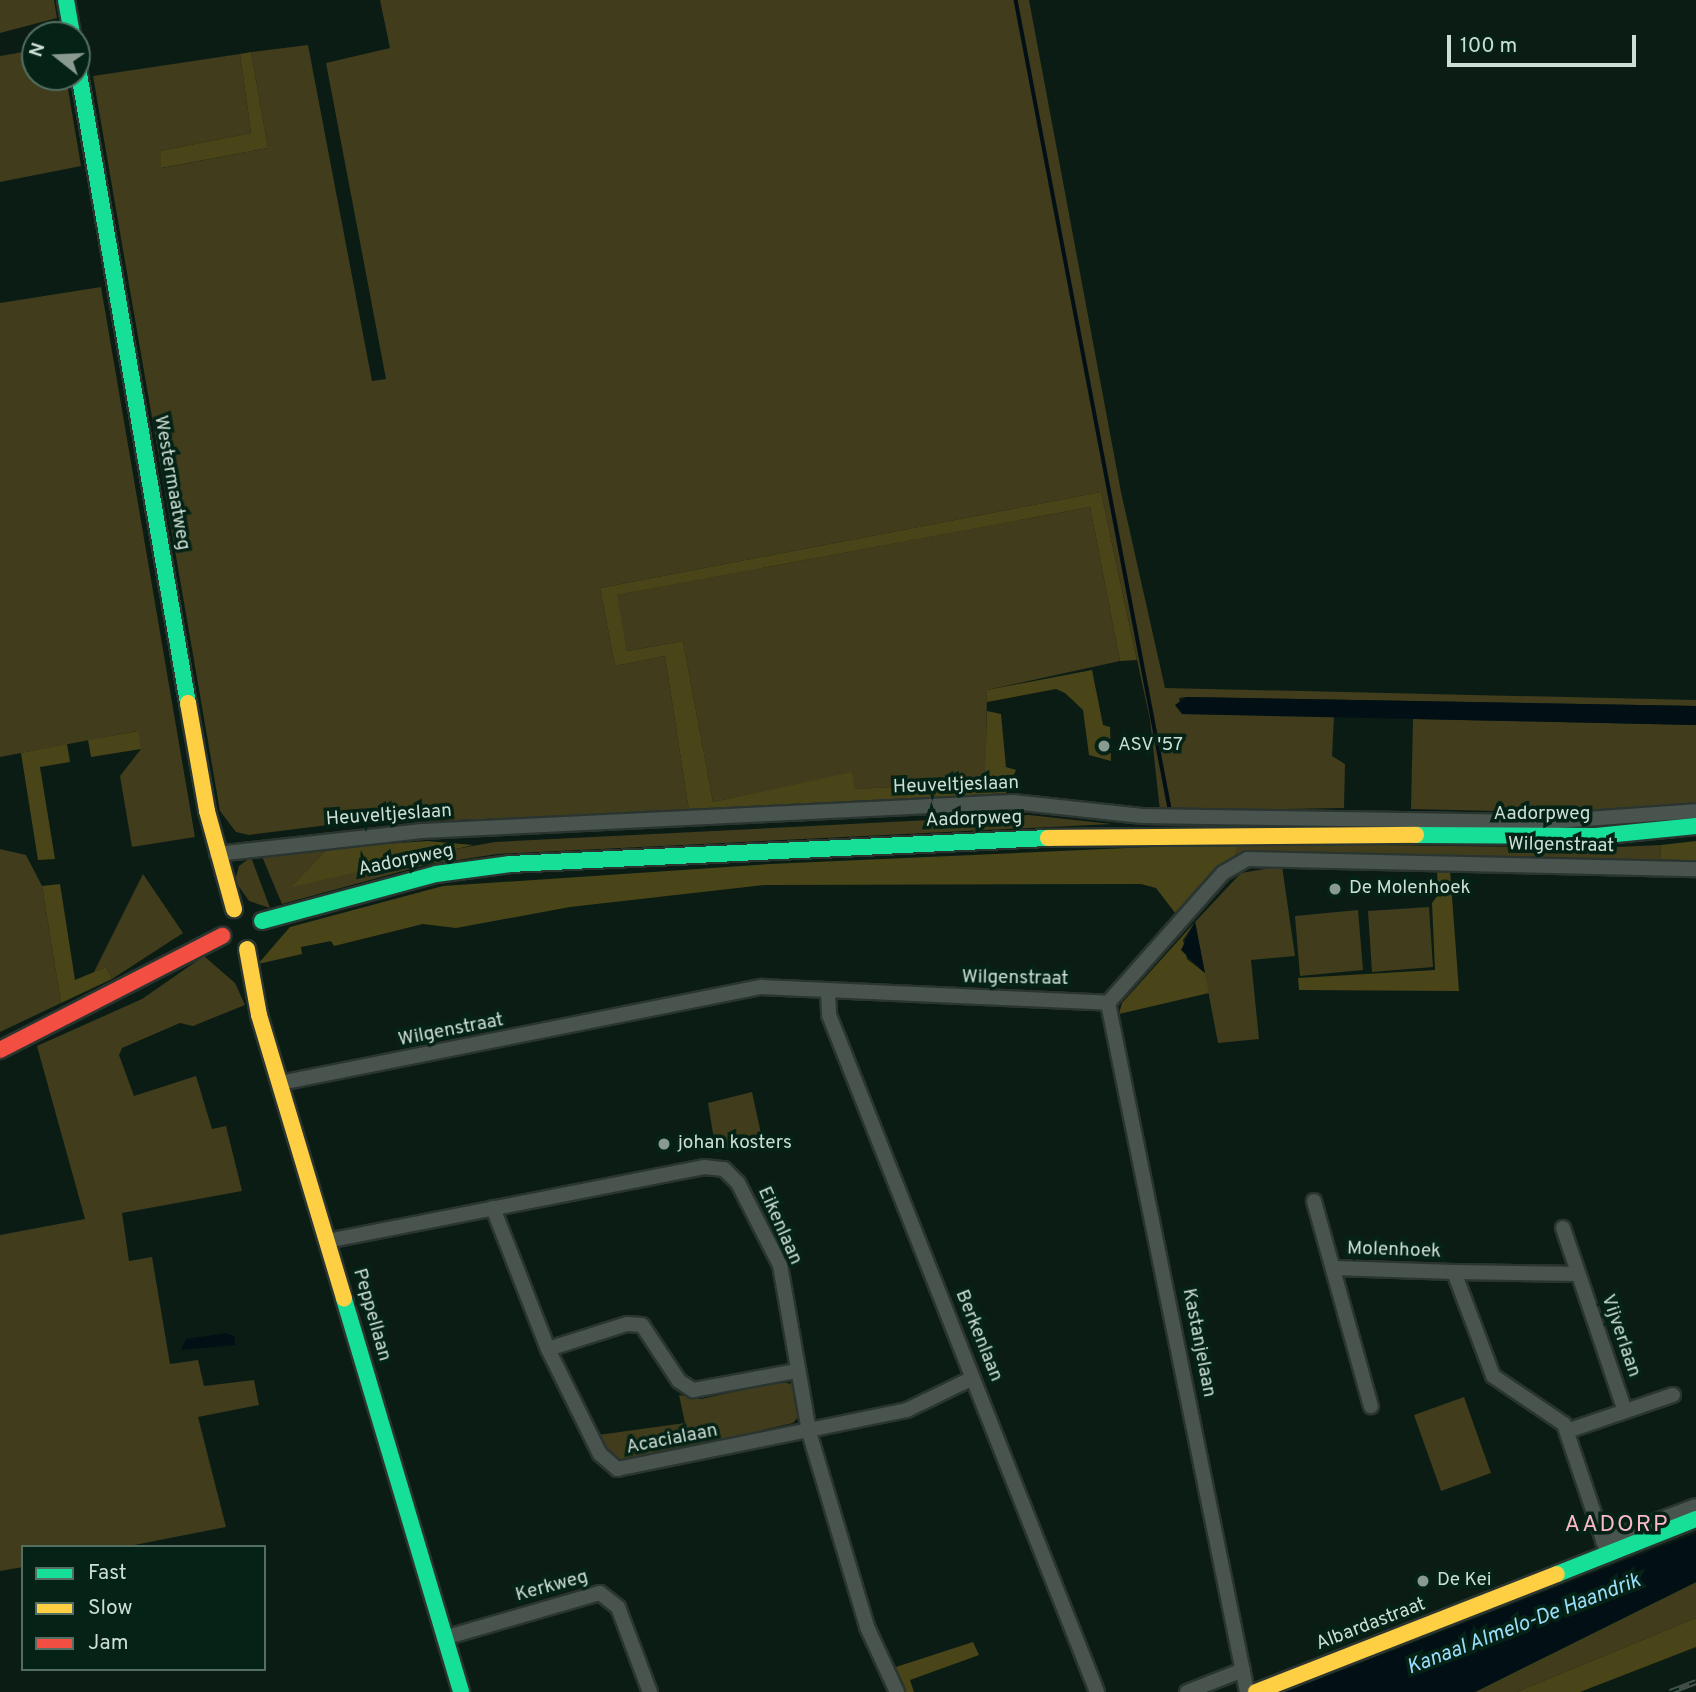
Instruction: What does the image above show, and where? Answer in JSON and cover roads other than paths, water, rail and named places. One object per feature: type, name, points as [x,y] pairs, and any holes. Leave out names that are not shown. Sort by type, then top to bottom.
[{"type":"street","points":[[66,0],[70,21]]},
{"type":"street","name":"Westermaatweg","points":[[82,91],[218,854],[234,909]]},
{"type":"street","name":"Heuveltjeslaan","points":[[218,854],[422,831],[1013,802],[1142,816],[1531,821],[1696,811]]},
{"type":"street","name":"Aadorpweg","points":[[262,921],[436,874],[510,864],[1142,834],[1596,836],[1696,827]]},
{"type":"street","name":"Wilgenstraat","points":[[280,1083],[762,988],[828,994],[1108,1003],[1193,906],[1238,862],[1278,859],[1696,869]]},
{"type":"street","points":[[234,909],[255,912],[262,921],[261,939],[247,949],[237,950],[222,936],[222,920],[234,909]]},
{"type":"street","points":[[0,1050],[222,936]]},
{"type":"street","name":"Peppellaan","points":[[247,949],[280,1083],[461,1692]]},
{"type":"street","name":"Berkenlaan","points":[[828,994],[829,1015],[1097,1692]]},
{"type":"street","name":"Kastanjelaan","points":[[1108,1003],[1247,1692]]},
{"type":"street","name":"Eikenlaan","points":[[327,1241],[704,1167],[724,1169],[738,1183],[780,1265],[809,1432],[867,1627],[897,1692]]},
{"type":"street","name":"Molenhoek","points":[[1314,1202],[1371,1406]]},
{"type":"street","name":"Acacialaan","points":[[493,1208],[548,1349],[600,1454],[617,1469],[809,1432],[906,1410],[973,1378]]},
{"type":"street","name":"Vijverlaan","points":[[1563,1228],[1625,1411]]},
{"type":"street","name":"Molenhoek","points":[[1334,1268],[1454,1272],[1493,1376],[1567,1431]]},
{"type":"street","points":[[1454,1272],[1578,1274]]},
{"type":"street","points":[[548,1349],[627,1324],[642,1325],[679,1381],[693,1390],[797,1371]]},
{"type":"street","points":[[1606,1548],[1567,1431],[1673,1395]]},
{"type":"street","name":"Albardastraat","points":[[1256,1692],[1606,1548],[1696,1506]]},
{"type":"street","name":"Albardastraat","points":[[1606,1548],[1696,1519]]},
{"type":"street","name":"Kerkweg","points":[[444,1638],[600,1593],[618,1607],[650,1692]]},
{"type":"street","points":[[1187,1692],[1243,1670]]},
{"type":"water","points":[[1186,697],[1696,706],[1696,725],[1182,714],[1175,705]]},
{"type":"water","points":[[1195,922],[1205,973],[1181,950]]},
{"type":"water","points":[[226,1333],[235,1337],[235,1345],[181,1350],[186,1339]]},
{"type":"water","name":"Kanaal Almelo-De Haandrik","points":[[1696,1533],[1696,1582],[1475,1692],[1286,1692]]},
{"type":"waterway","points":[[1016,0],[1170,809]]},
{"type":"railway","points":[[1670,1692],[1696,1682]]},
{"type":"place","name":"ASV '57","points":[[1104,746]]},
{"type":"place","name":"De Molenhoek","points":[[1335,889]]},
{"type":"place","name":"johan kosters","points":[[664,1144]]},
{"type":"place","name":"De Kei","points":[[1423,1581]]},
{"type":"district","name":"AADORP","points":[[1617,1526]]}]
